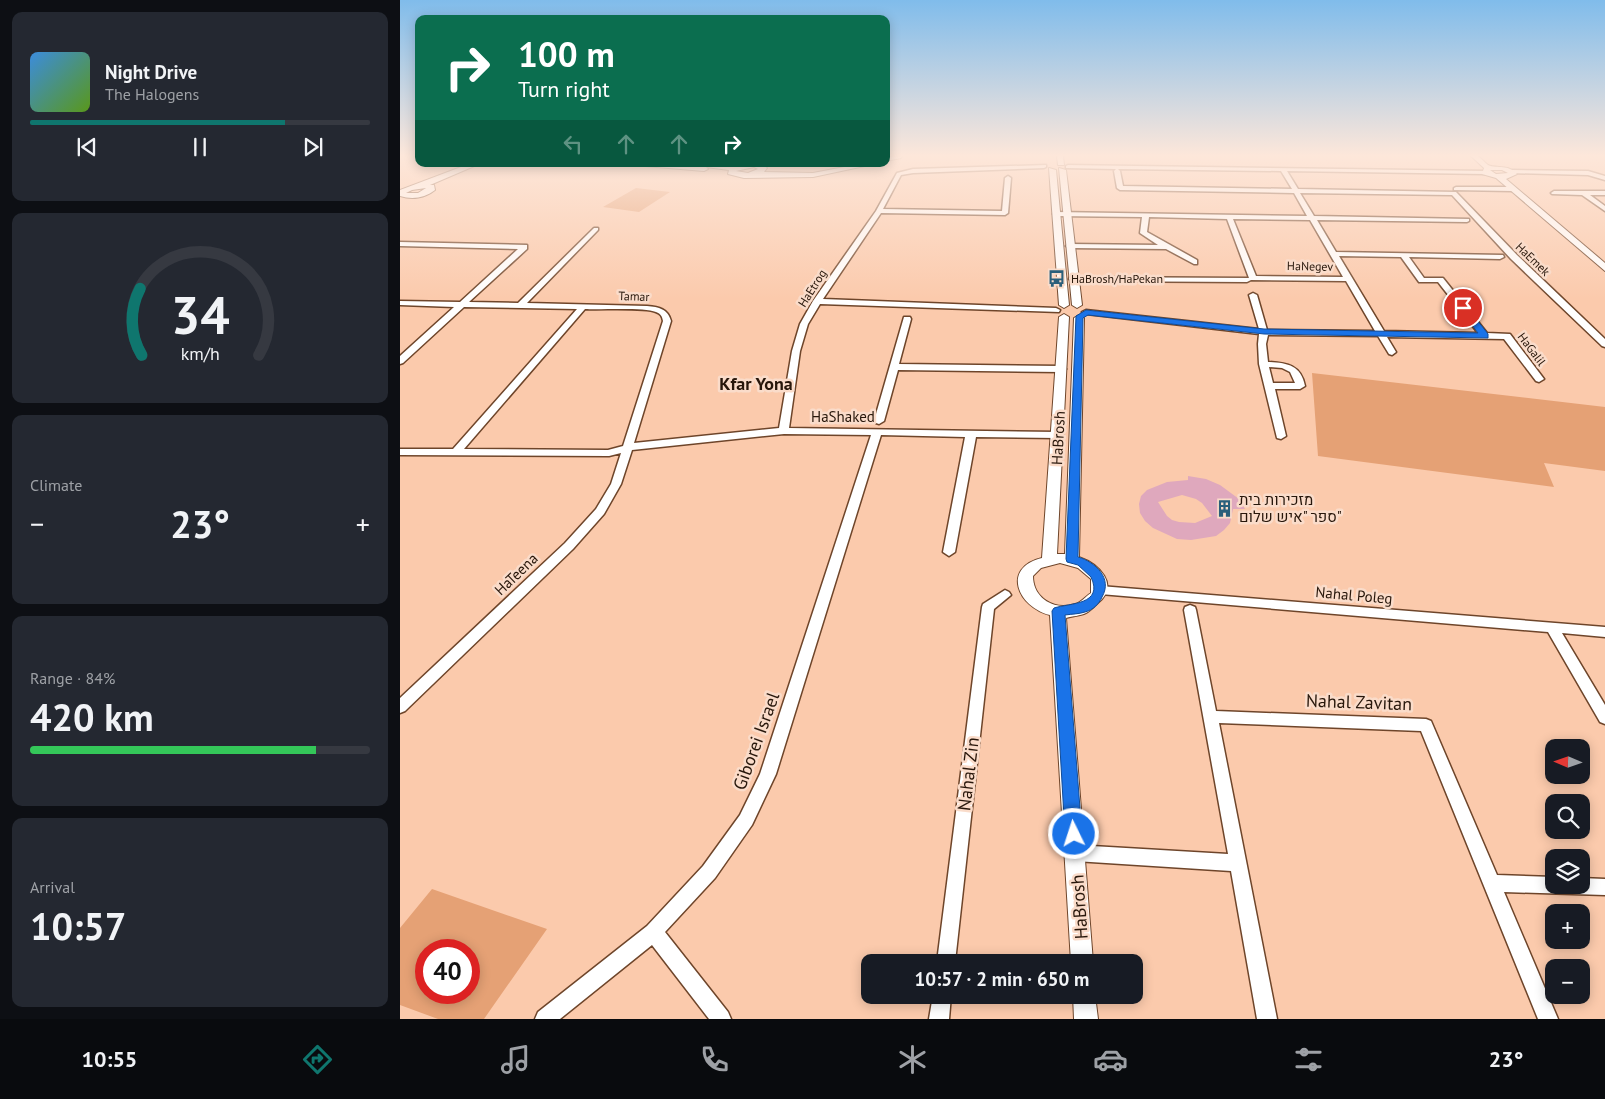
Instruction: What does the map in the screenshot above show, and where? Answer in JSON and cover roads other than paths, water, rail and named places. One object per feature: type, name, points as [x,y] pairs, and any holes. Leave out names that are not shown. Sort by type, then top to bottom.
[{"type":"street","name":"HaEtrog","points":[[784,431],[796,351],[804,324],[817,301],[883,204]]},
{"type":"street","points":[[879,210],[1005,213],[1006,204]]},
{"type":"street","name":"HaBrosh","points":[[1049,559],[1061,369],[1061,311],[1054,204]]},
{"type":"street","name":"HaBrosh","points":[[1065,204],[1074,279],[1080,312],[1072,559]]},
{"type":"street","points":[[1303,204],[1348,279]]},
{"type":"street","name":"HaEmek","points":[[1464,204],[1514,257],[1605,344]]},
{"type":"street","points":[[1530,204],[1605,268]]},
{"type":"street","points":[[1545,204],[1605,256]]},
{"type":"street","points":[[1056,214],[1467,220]]},
{"type":"street","points":[[1146,215],[1143,233],[1194,262]]},
{"type":"street","name":"HaNegev","points":[[1229,216],[1253,278],[1348,279],[1392,352]]},
{"type":"street","points":[[521,305],[596,230]]},
{"type":"street","points":[[400,244],[524,247],[400,361]]},
{"type":"street","points":[[1070,246],[1168,247]]},
{"type":"street","points":[[1333,254],[1500,257]]},
{"type":"street","points":[[1403,255],[1422,280],[1440,280],[1485,336]]},
{"type":"street","points":[[1074,279],[1247,280]]},
{"type":"street","points":[[1254,295],[1264,332],[1262,344],[1264,364],[1281,436]]},
{"type":"street","points":[[817,301],[1080,312]]},
{"type":"street","name":"Tamar","points":[[400,303],[647,308],[663,312],[667,322],[629,447]]},
{"type":"street","name":"Giborei Israel","points":[[545,1019],[653,932],[709,872],[746,820],[768,774],[878,427],[910,305]]},
{"type":"street","points":[[456,452],[583,307]]},
{"type":"street","name":"HaGalil","points":[[1080,312],[1264,332],[1507,336],[1539,379]]},
{"type":"street","points":[[1264,364],[1288,366],[1297,372],[1300,380],[1300,386],[1269,386]]},
{"type":"street","points":[[894,367],[1061,369]]},
{"type":"street","name":"HaShaked","points":[[400,452],[609,453],[629,447],[784,431],[878,427],[970,434],[1058,435]]},
{"type":"street","points":[[949,552],[970,434]]},
{"type":"street","name":"HaTeena","points":[[400,707],[569,546],[594,518],[616,484],[629,447]]},
{"type":"street","points":[[1049,559],[1072,559],[1082,562],[1096,574],[1100,582],[1100,590],[1094,600],[1082,608],[1058,611],[1035,603],[1028,595],[1024,586],[1025,577],[1030,569],[1049,559]]},
{"type":"street","name":"Nahal Poleg","points":[[1100,590],[1605,632]]},
{"type":"street","name":"Nahal Zin","points":[[947,954],[988,607],[1005,595]]},
{"type":"street","points":[[1190,610],[1267,1019]]},
{"type":"street","name":"HaBrosh","points":[[1058,611],[1081,954]]},
{"type":"street","points":[[1552,628],[1605,718]]},
{"type":"street","name":"Nahal Zavitan","points":[[1210,717],[1426,725],[1548,1019]]},
{"type":"street","points":[[1075,853],[1237,863]]},
{"type":"street","points":[[1492,883],[1545,885]]},
{"type":"street","points":[[1590,886],[1605,887]]},
{"type":"street","points":[[653,932],[720,1019]]},
{"type":"street","points":[[939,1019],[941,1004]]},
{"type":"street","points":[[1085,1004],[1086,1019]]},
{"type":"place","name":"HaBrosh/HaPekan","points":[[1057,278]]},
{"type":"place","name":"מזכירות בית ספר \"איש שלום\"","points":[[1225,508]]},
{"type":"district","name":"Kfar Yona","points":[[756,383]]}]
